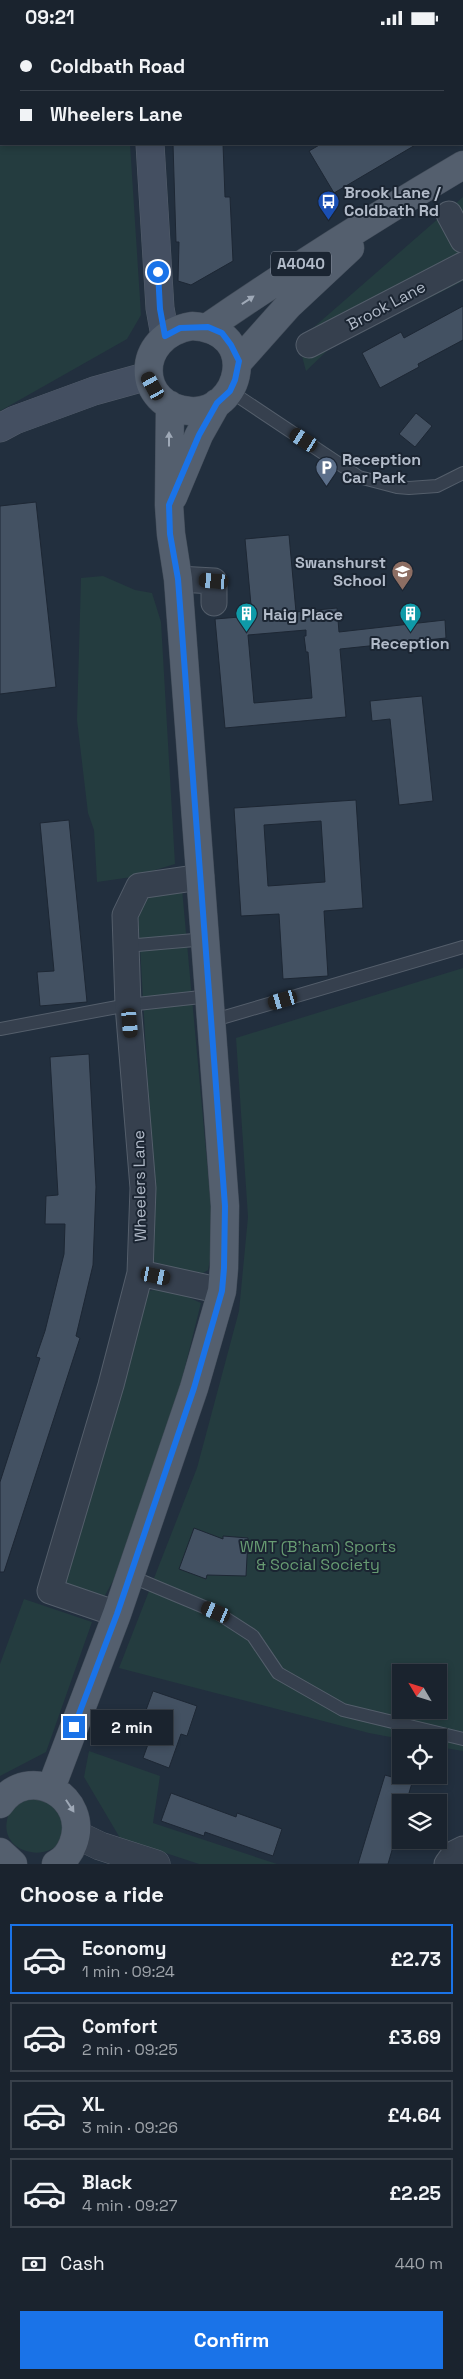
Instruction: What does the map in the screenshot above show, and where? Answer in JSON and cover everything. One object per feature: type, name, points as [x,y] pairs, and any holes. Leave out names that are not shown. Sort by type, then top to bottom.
[{"type":"main road","points":[[150,145],[160,309],[165,336]]},
{"type":"main road","name":"A4040","points":[[208,327],[396,204],[463,165]]},
{"type":"main road","name":"A4040","points":[[239,361],[288,306],[396,204]]},
{"type":"main road","points":[[169,505],[199,435],[235,380],[239,361],[222,333],[208,327],[180,328],[165,336],[153,349],[148,364],[148,376],[158,395],[170,405],[190,411],[204,410],[223,397]]},
{"type":"main road","points":[[0,428],[15,420],[94,391],[148,376]]},
{"type":"main road","points":[[51,1788],[117,1614],[194,1388],[222,1291],[224,1268],[225,1206],[206,939],[178,579],[170,534],[170,405]]},
{"type":"main road","points":[[0,1804],[19,1788],[30,1786],[51,1788],[60,1794],[71,1807],[77,1823],[77,1835],[71,1850],[56,1864]]},
{"type":"street","points":[[449,214],[463,240]]},
{"type":"street","name":"Brook Lane","points":[[309,345],[463,265]]},
{"type":"street","points":[[178,579],[214,581],[214,603]]},
{"type":"street","name":"Wheelers Lane","points":[[117,1614],[50,1591],[111,1385],[140,1273],[143,1187],[128,1005],[125,915],[138,886],[201,877]]},
{"type":"street","points":[[140,1273],[222,1291]]},
{"type":"street","points":[[77,1835],[100,1846],[156,1864]]},
{"type":"street","points":[[447,1864],[455,1853],[463,1849]]},
{"type":"lane","points":[[223,397],[359,477],[397,487],[409,488],[437,486],[463,473]]},
{"type":"lane","points":[[126,946],[206,939]]},
{"type":"lane","points":[[0,1029],[128,1005],[210,1009],[463,947]]},
{"type":"lane","points":[[130,1576],[216,1612],[253,1636],[278,1673],[343,1710],[463,1739]]},
{"type":"green space","points":[[0,145],[130,145],[141,315],[127,339],[0,411]]},
{"type":"green space","points":[[463,197],[463,281],[330,348],[306,371],[298,341]]},
{"type":"green space","points":[[103,576],[135,590],[152,593],[161,622],[175,864],[132,877],[97,882],[94,830],[88,813],[77,720],[81,578]]},
{"type":"green space","points":[[170,886],[182,889],[214,1239],[208,1270],[200,1275],[155,1265],[151,1258],[149,1105],[138,911],[146,898]]},
{"type":"green space","name":"WMT (B'ham) Sports & Social Society","points":[[463,968],[463,1751],[447,1748],[447,1729],[392,1729],[392,1737],[119,1668],[197,1468],[239,1311],[248,1217],[236,1038]]},
{"type":"green space","points":[[168,1288],[201,1303],[181,1383],[114,1579],[104,1597],[62,1583],[148,1291]]},
{"type":"green space","points":[[24,1599],[92,1622],[46,1752],[0,1776],[0,1664]]},
{"type":"green space","points":[[89,1751],[160,1776],[153,1823],[277,1864],[199,1864],[120,1838],[84,1777]]},
{"type":"green space","points":[[42,1796],[63,1812],[64,1830],[62,1839],[55,1847],[37,1853],[18,1847],[11,1840],[7,1831],[7,1818],[16,1803]]},
{"type":"building","points":[[173,145],[223,145],[225,197],[230,197],[233,261],[191,285],[178,281],[179,242],[176,242]]},
{"type":"building","points":[[319,145],[415,145],[334,193],[309,151]]},
{"type":"building","points":[[463,306],[463,340],[418,364],[419,367],[380,388],[362,353],[401,332],[404,338]]},
{"type":"building","points":[[416,413],[432,426],[415,447],[399,434]]},
{"type":"building","points":[[36,502],[56,687],[0,694],[0,506]]},
{"type":"building","name":"Haig Place","points":[[289,535],[296,612],[337,608],[339,632],[445,620],[446,638],[340,649],[346,717],[225,728],[215,619],[252,616],[245,539]],"holes":[[[306,630],[306,636],[304,636],[306,652],[308,652],[312,698],[254,703],[248,635]]]},
{"type":"building","points":[[422,696],[433,801],[399,805],[390,719],[372,721],[370,701]]},
{"type":"building","points":[[356,800],[363,908],[324,911],[328,976],[283,979],[279,914],[241,916],[234,808]],"holes":[[[321,821],[325,882],[268,886],[264,825]]]},
{"type":"building","points":[[69,820],[87,1002],[40,1006],[37,972],[54,971],[40,823]]},
{"type":"building","points":[[89,1054],[96,1187],[93,1265],[76,1336],[80,1338],[4,1572],[0,1572],[0,1482],[40,1358],[36,1357],[45,1331],[64,1254],[65,1224],[45,1224],[46,1196],[58,1195],[50,1057]]},
{"type":"building","points":[[194,1528],[223,1539],[223,1536],[248,1538],[246,1576],[207,1575],[206,1579],[179,1569]]},
{"type":"building","points":[[153,1691],[197,1706],[187,1736],[181,1734],[169,1768],[143,1758],[155,1725],[142,1721]]},
{"type":"building","points":[[385,1775],[392,1777],[392,1784],[412,1784],[409,1794],[392,1794],[392,1849],[388,1864],[358,1864]]},
{"type":"building","points":[[171,1793],[236,1817],[237,1813],[282,1829],[273,1856],[205,1832],[204,1836],[161,1821]]},
{"type":"place","name":"Brook Lane / Coldbath Rd","points":[[328,220]]},
{"type":"place","name":"Reception Car Park","points":[[326,487]]},
{"type":"place","name":"Swanshurst School","points":[[402,590]]},
{"type":"place","name":"Haig Place","points":[[247,633]]},
{"type":"place","name":"Reception","points":[[410,633]]},
{"type":"route","points":[[74,1727],[117,1614],[194,1388],[222,1291],[224,1268],[225,1206],[178,579],[170,534],[169,505],[199,435],[217,403],[230,391],[235,380],[239,361],[222,333],[208,327],[192,326],[180,328],[165,336],[160,309],[158,272]]}]
